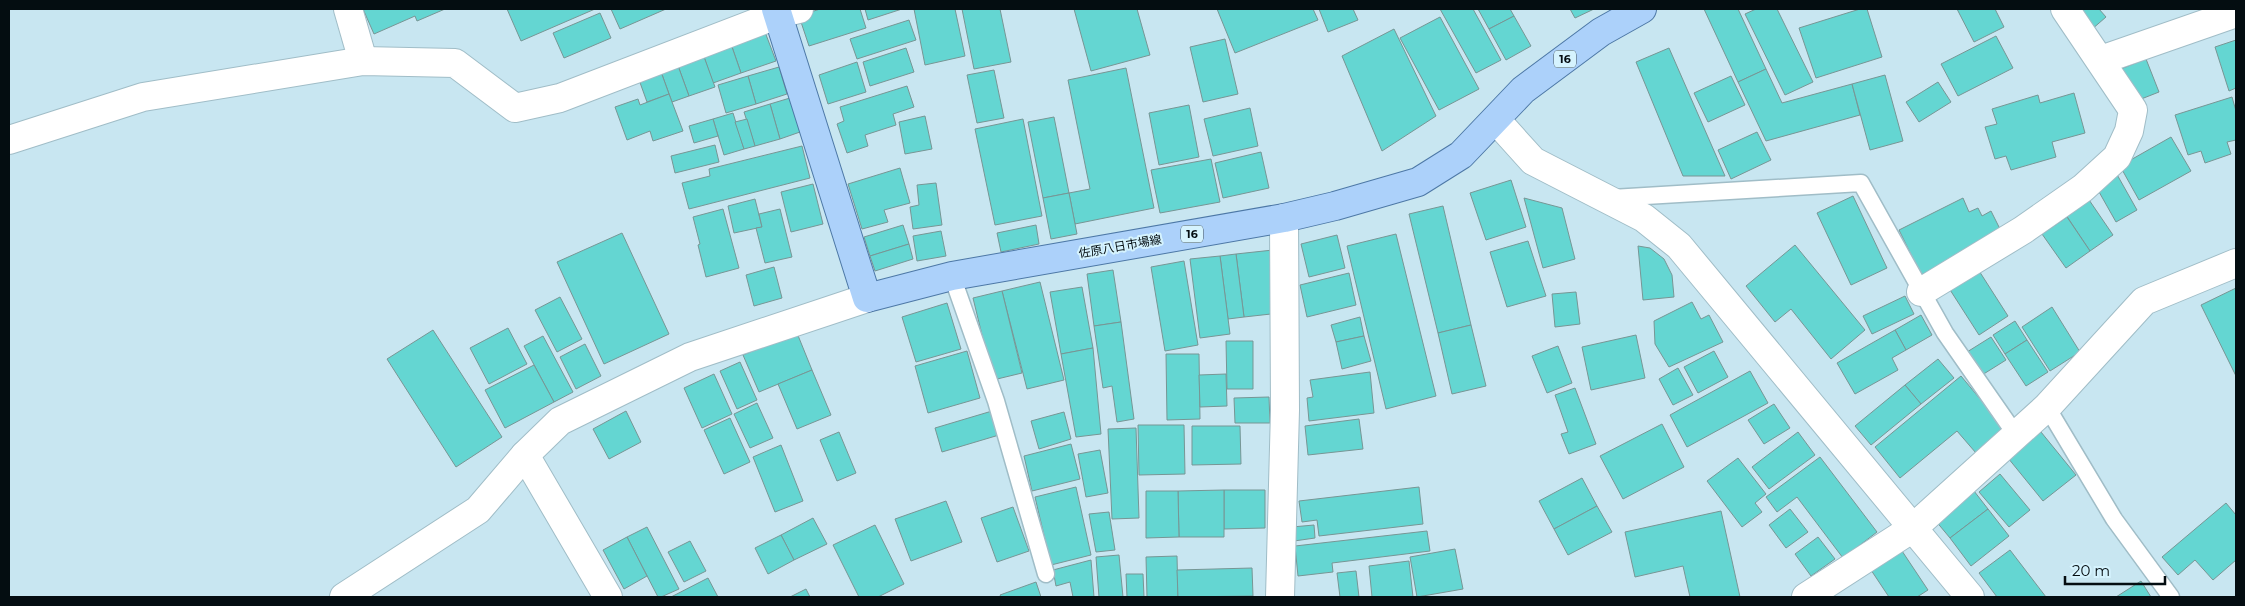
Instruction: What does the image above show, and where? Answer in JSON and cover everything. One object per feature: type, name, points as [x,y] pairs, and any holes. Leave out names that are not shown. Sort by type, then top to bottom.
[{"type":"main road","name":"佐原八日市場線","points":[[867,298],[952,276],[1284,218],[1335,206],[1418,182],[1461,155],[1523,90],[1601,32],[1642,9]]},
{"type":"main road","points":[[784,11],[867,298]]},
{"type":"street","points":[[348,9],[363,61]]},
{"type":"street","points":[[1921,292],[2031,225],[2083,188],[2117,157],[2129,131],[2132,110],[2101,60],[2065,9]]},
{"type":"street","points":[[9,140],[144,97],[363,61],[455,63],[515,108],[560,98],[784,11]]},
{"type":"street","points":[[2101,60],[2236,13]]},
{"type":"street","points":[[1496,120],[1533,161],[1644,218],[1679,246],[1970,597]]},
{"type":"street","points":[[1280,597],[1285,410],[1284,218]]},
{"type":"street","points":[[1806,597],[1913,528],[2047,407],[2144,301],[2236,263]]},
{"type":"street","points":[[344,597],[478,510],[525,455],[560,422],[690,357],[867,298]]},
{"type":"street","points":[[525,455],[608,597]]},
{"type":"lane","points":[[1605,198],[1861,183],[1945,334],[2016,435]]},
{"type":"lane","points":[[952,276],[996,401],[1046,574]]},
{"type":"lane","points":[[2047,407],[2114,520],[2171,597]]},
{"type":"building","points":[[363,9],[445,9],[417,21],[415,16],[374,34]]},
{"type":"building","points":[[507,9],[595,9],[521,41]]},
{"type":"building","points":[[611,9],[666,9],[620,29]]},
{"type":"building","points":[[820,9],[860,9],[866,28],[809,46],[799,16]]},
{"type":"building","points":[[865,9],[902,9],[868,20]]},
{"type":"building","points":[[914,9],[955,9],[965,56],[925,65]]},
{"type":"building","points":[[962,9],[1000,9],[1011,62],[974,69]]},
{"type":"building","points":[[1074,9],[1137,9],[1150,55],[1091,71]]},
{"type":"building","points":[[1217,9],[1313,9],[1318,20],[1235,53]]},
{"type":"building","points":[[1319,9],[1353,9],[1358,20],[1328,32]]},
{"type":"building","points":[[1440,9],[1473,9],[1501,60],[1476,73]]},
{"type":"building","points":[[1478,9],[1510,9],[1514,16],[1489,29]]},
{"type":"building","points":[[1570,9],[1594,9],[1575,18]]},
{"type":"building","points":[[1704,9],[1738,9],[1766,69],[1738,82]]},
{"type":"building","points":[[1756,9],[1777,9],[1813,82],[1785,95],[1745,14]]},
{"type":"building","points":[[1860,9],[1867,9],[1882,57],[1816,78],[1799,28]]},
{"type":"building","points":[[1957,9],[1995,9],[2004,27],[1974,42]]},
{"type":"building","points":[[2072,9],[2099,9],[2106,17],[2091,30]]},
{"type":"building","points":[[600,13],[611,38],[564,58],[553,33]]},
{"type":"building","points":[[1514,16],[1531,46],[1506,60],[1489,29]]},
{"type":"building","points":[[1440,17],[1479,89],[1439,110],[1400,38]]},
{"type":"building","points":[[909,20],[916,40],[857,59],[850,39]]},
{"type":"building","points":[[1394,29],[1436,116],[1382,151],[1342,56]]},
{"type":"building","points":[[765,32],[776,61],[741,73],[731,44]]},
{"type":"building","points":[[1996,36],[2013,68],[1958,96],[1941,64]]},
{"type":"building","points":[[1225,39],[1238,94],[1203,102],[1190,47]]},
{"type":"building","points":[[2236,40],[2236,88],[2229,91],[2215,47]]},
{"type":"building","points":[[731,44],[741,73],[713,83],[703,54]]},
{"type":"building","points":[[906,48],[914,72],[870,86],[863,62]]},
{"type":"building","points":[[1669,48],[1725,176],[1683,176],[1636,62]]},
{"type":"building","points":[[703,54],[715,87],[689,96],[677,63]]},
{"type":"building","points":[[2146,59],[2159,92],[2131,103],[2118,70]]},
{"type":"building","points":[[857,62],[866,92],[828,104],[819,75]]},
{"type":"building","points":[[677,63],[689,96],[672,102],[660,69]]},
{"type":"building","points":[[779,67],[787,94],[756,104],[748,76]]},
{"type":"building","points":[[1126,68],[1154,208],[1075,224],[1069,193],[1090,189],[1068,80]]},
{"type":"building","points":[[660,69],[669,94],[647,102],[638,77]]},
{"type":"building","points":[[1766,69],[1782,103],[1852,84],[1860,115],[1766,141],[1738,82]]},
{"type":"building","points":[[994,70],[1004,118],[977,123],[967,75]]},
{"type":"building","points":[[1885,75],[1903,141],[1870,150],[1852,84]]},
{"type":"building","points":[[748,76],[756,104],[726,113],[718,85]]},
{"type":"building","points":[[1731,76],[1745,105],[1708,122],[1694,93]]},
{"type":"building","points":[[1938,82],[1951,102],[1919,122],[1906,102]]},
{"type":"building","points":[[907,86],[914,107],[893,114],[896,125],[865,135],[868,146],[847,153],[837,124],[844,121],[840,107]]},
{"type":"building","points":[[2074,93],[2085,133],[2052,142],[2056,157],[2011,170],[2006,156],[1995,159],[1985,127],[1997,124],[1992,109],[2038,95],[2040,103]]},
{"type":"building","points":[[669,94],[683,131],[653,141],[650,131],[627,140],[615,107],[638,99],[640,105]]},
{"type":"building","points":[[2232,97],[2236,111],[2236,140],[2227,142],[2231,154],[2205,163],[2201,151],[2188,155],[2175,115]]},
{"type":"building","points":[[790,98],[800,132],[780,139],[770,104]]},
{"type":"building","points":[[770,104],[780,139],[755,146],[744,112]]},
{"type":"building","points":[[1189,105],[1199,157],[1159,165],[1149,113]]},
{"type":"building","points":[[1250,108],[1258,146],[1213,156],[1204,119]]},
{"type":"building","points":[[733,113],[744,149],[724,155],[713,119]]},
{"type":"building","points":[[925,116],[932,149],[905,154],[899,122]]},
{"type":"building","points":[[1054,117],[1069,193],[1043,198],[1028,122]]},
{"type":"building","points":[[713,119],[718,136],[694,143],[689,126]]},
{"type":"building","points":[[747,119],[755,146],[744,149],[735,122]]},
{"type":"building","points":[[1023,119],[1042,216],[995,225],[975,129]]},
{"type":"building","points":[[1757,132],[1771,160],[1731,179],[1718,150]]},
{"type":"building","points":[[2171,137],[2191,171],[2139,200],[2120,166]]},
{"type":"building","points":[[715,145],[719,162],[675,173],[671,156]]},
{"type":"building","points":[[802,146],[810,178],[689,209],[682,183],[710,176],[709,169]]},
{"type":"building","points":[[1261,152],[1269,188],[1223,198],[1215,163]]},
{"type":"building","points":[[1211,159],[1220,202],[1160,213],[1151,170]]},
{"type":"building","points":[[900,168],[910,203],[884,210],[888,222],[862,229],[848,184]]},
{"type":"building","points":[[2115,171],[2137,210],[2116,222],[2094,183]]},
{"type":"building","points":[[1511,180],[1526,227],[1486,240],[1470,193]]},
{"type":"building","points":[[936,183],[942,225],[913,229],[910,207],[919,205],[917,185]]},
{"type":"building","points":[[813,184],[823,224],[791,232],[781,192]]},
{"type":"building","points":[[1069,193],[1077,234],[1051,239],[1043,198]]},
{"type":"building","points":[[2085,194],[2113,235],[2090,251],[2062,209]]},
{"type":"building","points":[[1853,196],[1887,268],[1851,285],[1817,213]]},
{"type":"building","points":[[1524,198],[1562,208],[1575,259],[1543,268]]},
{"type":"building","points":[[1963,198],[1969,212],[1978,208],[1982,216],[1991,211],[2003,235],[1921,275],[1899,230]]},
{"type":"building","points":[[755,199],[762,227],[734,233],[728,206]]},
{"type":"building","points":[[1443,206],[1471,325],[1438,333],[1409,214]]},
{"type":"building","points":[[723,209],[739,268],[706,277],[693,217]]},
{"type":"building","points":[[780,209],[792,257],[765,263],[756,228],[762,227],[759,214]]},
{"type":"building","points":[[2067,217],[2090,251],[2066,268],[2042,234]]},
{"type":"building","points":[[903,225],[909,244],[870,256],[864,237]]},
{"type":"building","points":[[1036,225],[1039,244],[1001,252],[997,233]]},
{"type":"building","points":[[941,231],[946,256],[917,261],[913,236]]},
{"type":"building","points":[[622,233],[669,334],[604,364],[557,262]]},
{"type":"building","points":[[1396,234],[1436,396],[1386,409],[1347,246]]},
{"type":"building","points":[[1337,235],[1345,268],[1309,277],[1301,244]]},
{"type":"building","points":[[1528,241],[1546,296],[1507,307],[1490,252]]},
{"type":"building","points":[[909,244],[913,259],[875,271],[870,256]]},
{"type":"building","points":[[1795,245],[1865,330],[1831,359],[1791,309],[1775,322],[1746,286]]},
{"type":"building","points":[[1638,246],[1650,248],[1664,259],[1672,275],[1674,297],[1643,300]]},
{"type":"building","points":[[1273,250],[1280,313],[1244,317],[1236,254]]},
{"type":"building","points":[[1236,254],[1244,317],[1228,319],[1220,256]]},
{"type":"building","points":[[1220,256],[1230,334],[1200,338],[1190,259]]},
{"type":"building","points":[[1184,261],[1198,345],[1165,351],[1151,267]]},
{"type":"building","points":[[1974,263],[2008,316],[1979,335],[1945,282]]},
{"type":"building","points":[[774,267],[782,298],[754,306],[746,275]]},
{"type":"building","points":[[1113,270],[1121,322],[1094,326],[1087,274]]},
{"type":"building","points":[[1349,273],[1356,305],[1307,317],[1300,285]]},
{"type":"building","points":[[1040,282],[1064,380],[1027,389],[1002,291]]},
{"type":"building","points":[[1082,287],[1093,348],[1061,354],[1050,292]]},
{"type":"building","points":[[2236,288],[2236,376],[2201,305]]},
{"type":"building","points":[[1002,291],[1022,373],[993,380],[973,298]]},
{"type":"building","points":[[1576,292],[1580,324],[1555,327],[1552,294]]},
{"type":"building","points":[[1905,296],[1914,314],[1872,334],[1863,316]]},
{"type":"building","points":[[560,297],[582,339],[557,352],[535,310]]},
{"type":"building","points":[[1692,302],[1701,319],[1709,315],[1723,342],[1669,367],[1655,344],[1654,321]]},
{"type":"building","points":[[947,303],[961,349],[916,362],[902,317]]},
{"type":"building","points":[[2052,307],[2080,352],[2050,371],[2022,327]]},
{"type":"building","points":[[1921,315],[1932,335],[1906,350],[1895,330]]},
{"type":"building","points":[[1360,317],[1364,336],[1336,342],[1331,325]]},
{"type":"building","points":[[2015,321],[2027,340],[2005,354],[1993,335]]},
{"type":"building","points":[[1121,322],[1134,419],[1117,422],[1112,386],[1103,388],[1094,326]]},
{"type":"building","points":[[1471,325],[1486,386],[1452,394],[1438,333]]},
{"type":"building","points":[[508,328],[527,364],[489,384],[470,348]]},
{"type":"building","points":[[433,330],[502,437],[456,467],[387,359]]},
{"type":"building","points":[[1895,330],[1906,350],[1892,358],[1898,370],[1855,394],[1837,363]]},
{"type":"building","points":[[797,333],[812,370],[759,392],[743,355]]},
{"type":"building","points":[[1636,335],[1645,378],[1591,390],[1582,347]]},
{"type":"building","points":[[543,336],[573,392],[554,402],[524,346]]},
{"type":"building","points":[[1364,336],[1371,361],[1342,369],[1336,342]]},
{"type":"building","points":[[1991,337],[2006,360],[1982,375],[1967,352]]},
{"type":"building","points":[[2027,340],[2048,372],[2026,386],[2005,354]]},
{"type":"building","points":[[1226,341],[1253,341],[1253,389],[1227,389]]},
{"type":"building","points":[[585,344],[601,376],[576,389],[560,357]]},
{"type":"building","points":[[1558,346],[1572,383],[1547,393],[1532,356]]},
{"type":"building","points":[[1093,348],[1101,434],[1076,437],[1061,354]]},
{"type":"building","points":[[967,351],[980,398],[928,413],[915,366]]},
{"type":"building","points":[[1714,351],[1728,377],[1698,393],[1684,367]]},
{"type":"building","points":[[1166,354],[1199,354],[1200,419],[1167,420]]},
{"type":"building","points":[[1938,359],[1954,378],[1921,404],[1905,385]]},
{"type":"building","points":[[740,362],[757,400],[737,409],[720,371]]},
{"type":"building","points":[[534,365],[554,402],[505,428],[485,390]]},
{"type":"building","points":[[1678,368],[1693,395],[1673,405],[1659,379]]},
{"type":"building","points":[[812,370],[831,415],[797,429],[778,384]]},
{"type":"building","points":[[1750,371],[1768,403],[1687,447],[1670,415]]},
{"type":"building","points":[[1370,372],[1374,413],[1309,421],[1307,398],[1313,397],[1310,380]]},
{"type":"building","points":[[714,374],[732,414],[702,428],[684,388]]},
{"type":"building","points":[[1226,374],[1227,406],[1200,407],[1199,375]]},
{"type":"building","points":[[1961,376],[2005,429],[1976,453],[1957,431],[1900,478],[1875,447]]},
{"type":"building","points":[[1905,385],[1921,404],[1871,445],[1855,426]]},
{"type":"building","points":[[1575,388],[1596,444],[1569,454],[1561,434],[1568,432],[1555,395]]},
{"type":"building","points":[[1269,397],[1270,423],[1235,423],[1234,398]]},
{"type":"building","points":[[757,403],[773,438],[750,448],[734,414]]},
{"type":"building","points":[[1774,404],[1790,428],[1764,444],[1748,420]]},
{"type":"building","points":[[626,411],[641,442],[609,459],[593,429]]},
{"type":"building","points":[[992,411],[999,435],[942,452],[935,428]]},
{"type":"building","points":[[1064,412],[1071,439],[1039,449],[1031,421]]},
{"type":"building","points":[[730,418],[750,462],[724,474],[704,430]]},
{"type":"building","points":[[1359,419],[1363,449],[1308,455],[1305,426]]},
{"type":"building","points":[[1662,424],[1684,467],[1623,499],[1600,456]]},
{"type":"building","points":[[1138,425],[1184,425],[1185,474],[1139,475]]},
{"type":"building","points":[[1192,426],[1240,426],[1241,464],[1192,465]]},
{"type":"building","points":[[1136,428],[1139,518],[1112,519],[1108,429]]},
{"type":"building","points":[[839,432],[856,473],[837,481],[820,440]]},
{"type":"building","points":[[1798,432],[1815,455],[1769,489],[1752,467]]},
{"type":"building","points":[[2041,432],[2076,475],[2043,501],[2008,458]]},
{"type":"building","points":[[1071,444],[1080,479],[1032,491],[1024,456]]},
{"type":"building","points":[[781,445],[803,501],[775,512],[753,457]]},
{"type":"building","points":[[1100,450],[1108,493],[1086,497],[1078,454]]},
{"type":"building","points":[[1820,457],[1877,532],[1843,558],[1797,497],[1777,512],[1766,497]]},
{"type":"building","points":[[1738,458],[1766,494],[1755,503],[1762,512],[1742,527],[1707,481]]},
{"type":"building","points":[[2000,474],[2030,510],[2009,527],[1979,492]]},
{"type":"building","points":[[1582,478],[1597,506],[1554,529],[1539,501]]},
{"type":"building","points":[[1076,487],[1091,555],[1051,565],[1035,497]]},
{"type":"building","points":[[1419,487],[1423,524],[1319,536],[1317,520],[1302,522],[1299,501]]},
{"type":"building","points":[[1224,490],[1265,490],[1265,528],[1224,529]]},
{"type":"building","points":[[1224,490],[1224,537],[1179,537],[1178,491]]},
{"type":"building","points":[[1146,491],[1178,491],[1179,537],[1146,538]]},
{"type":"building","points":[[1974,491],[1988,509],[1950,538],[1935,520]]},
{"type":"building","points":[[946,501],[962,542],[911,561],[895,519]]},
{"type":"building","points":[[2226,503],[2236,515],[2236,560],[2213,580],[2195,560],[2178,575],[2162,557]]},
{"type":"building","points":[[1597,506],[1612,532],[1568,555],[1554,529]]},
{"type":"building","points":[[1013,507],[1029,551],[997,562],[981,518]]},
{"type":"building","points":[[1790,509],[1808,532],[1786,548],[1769,525]]},
{"type":"building","points":[[1988,509],[2009,536],[1971,566],[1950,538]]},
{"type":"building","points":[[1721,511],[1740,597],[1690,597],[1683,566],[1635,577],[1625,532]]},
{"type":"building","points":[[1109,512],[1115,550],[1096,552],[1089,514]]},
{"type":"building","points":[[813,518],[827,544],[794,560],[781,535]]},
{"type":"building","points":[[875,525],[904,584],[878,597],[859,597],[833,545]]},
{"type":"building","points":[[1314,525],[1315,538],[1294,541],[1292,527]]},
{"type":"building","points":[[647,527],[679,589],[661,597],[658,597],[627,537]]},
{"type":"building","points":[[1427,531],[1430,551],[1332,563],[1333,572],[1298,576],[1295,546]]},
{"type":"building","points":[[781,535],[794,560],[768,574],[755,548]]},
{"type":"building","points":[[627,537],[647,576],[624,589],[603,550]]},
{"type":"building","points":[[1818,537],[1835,559],[1811,576],[1795,554]]},
{"type":"building","points":[[690,541],[706,571],[684,582],[668,552]]},
{"type":"building","points":[[1455,549],[1463,589],[1417,597],[1410,557]]},
{"type":"building","points":[[2010,550],[2046,597],[1997,597],[1979,573]]},
{"type":"building","points":[[1902,551],[1928,590],[1917,597],[1889,597],[1871,570]]},
{"type":"building","points":[[1119,555],[1123,597],[1099,597],[1096,557]]},
{"type":"building","points":[[1177,556],[1178,597],[1147,597],[1146,557]]},
{"type":"building","points":[[1091,560],[1094,597],[1073,597],[1070,582],[1056,586],[1053,570]]},
{"type":"building","points":[[1409,561],[1413,597],[1372,597],[1369,566]]},
{"type":"building","points":[[1252,568],[1253,596],[1178,597],[1177,570]]},
{"type":"building","points":[[1356,571],[1359,597],[1340,597],[1337,573]]},
{"type":"building","points":[[1126,574],[1143,574],[1144,597],[1127,597]]},
{"type":"building","points":[[708,578],[718,597],[671,597]]},
{"type":"building","points":[[2141,581],[2151,597],[2116,597]]},
{"type":"building","points":[[1036,582],[1041,597],[1001,597],[1000,595]]},
{"type":"building","points":[[806,589],[810,597],[790,597]]}]
